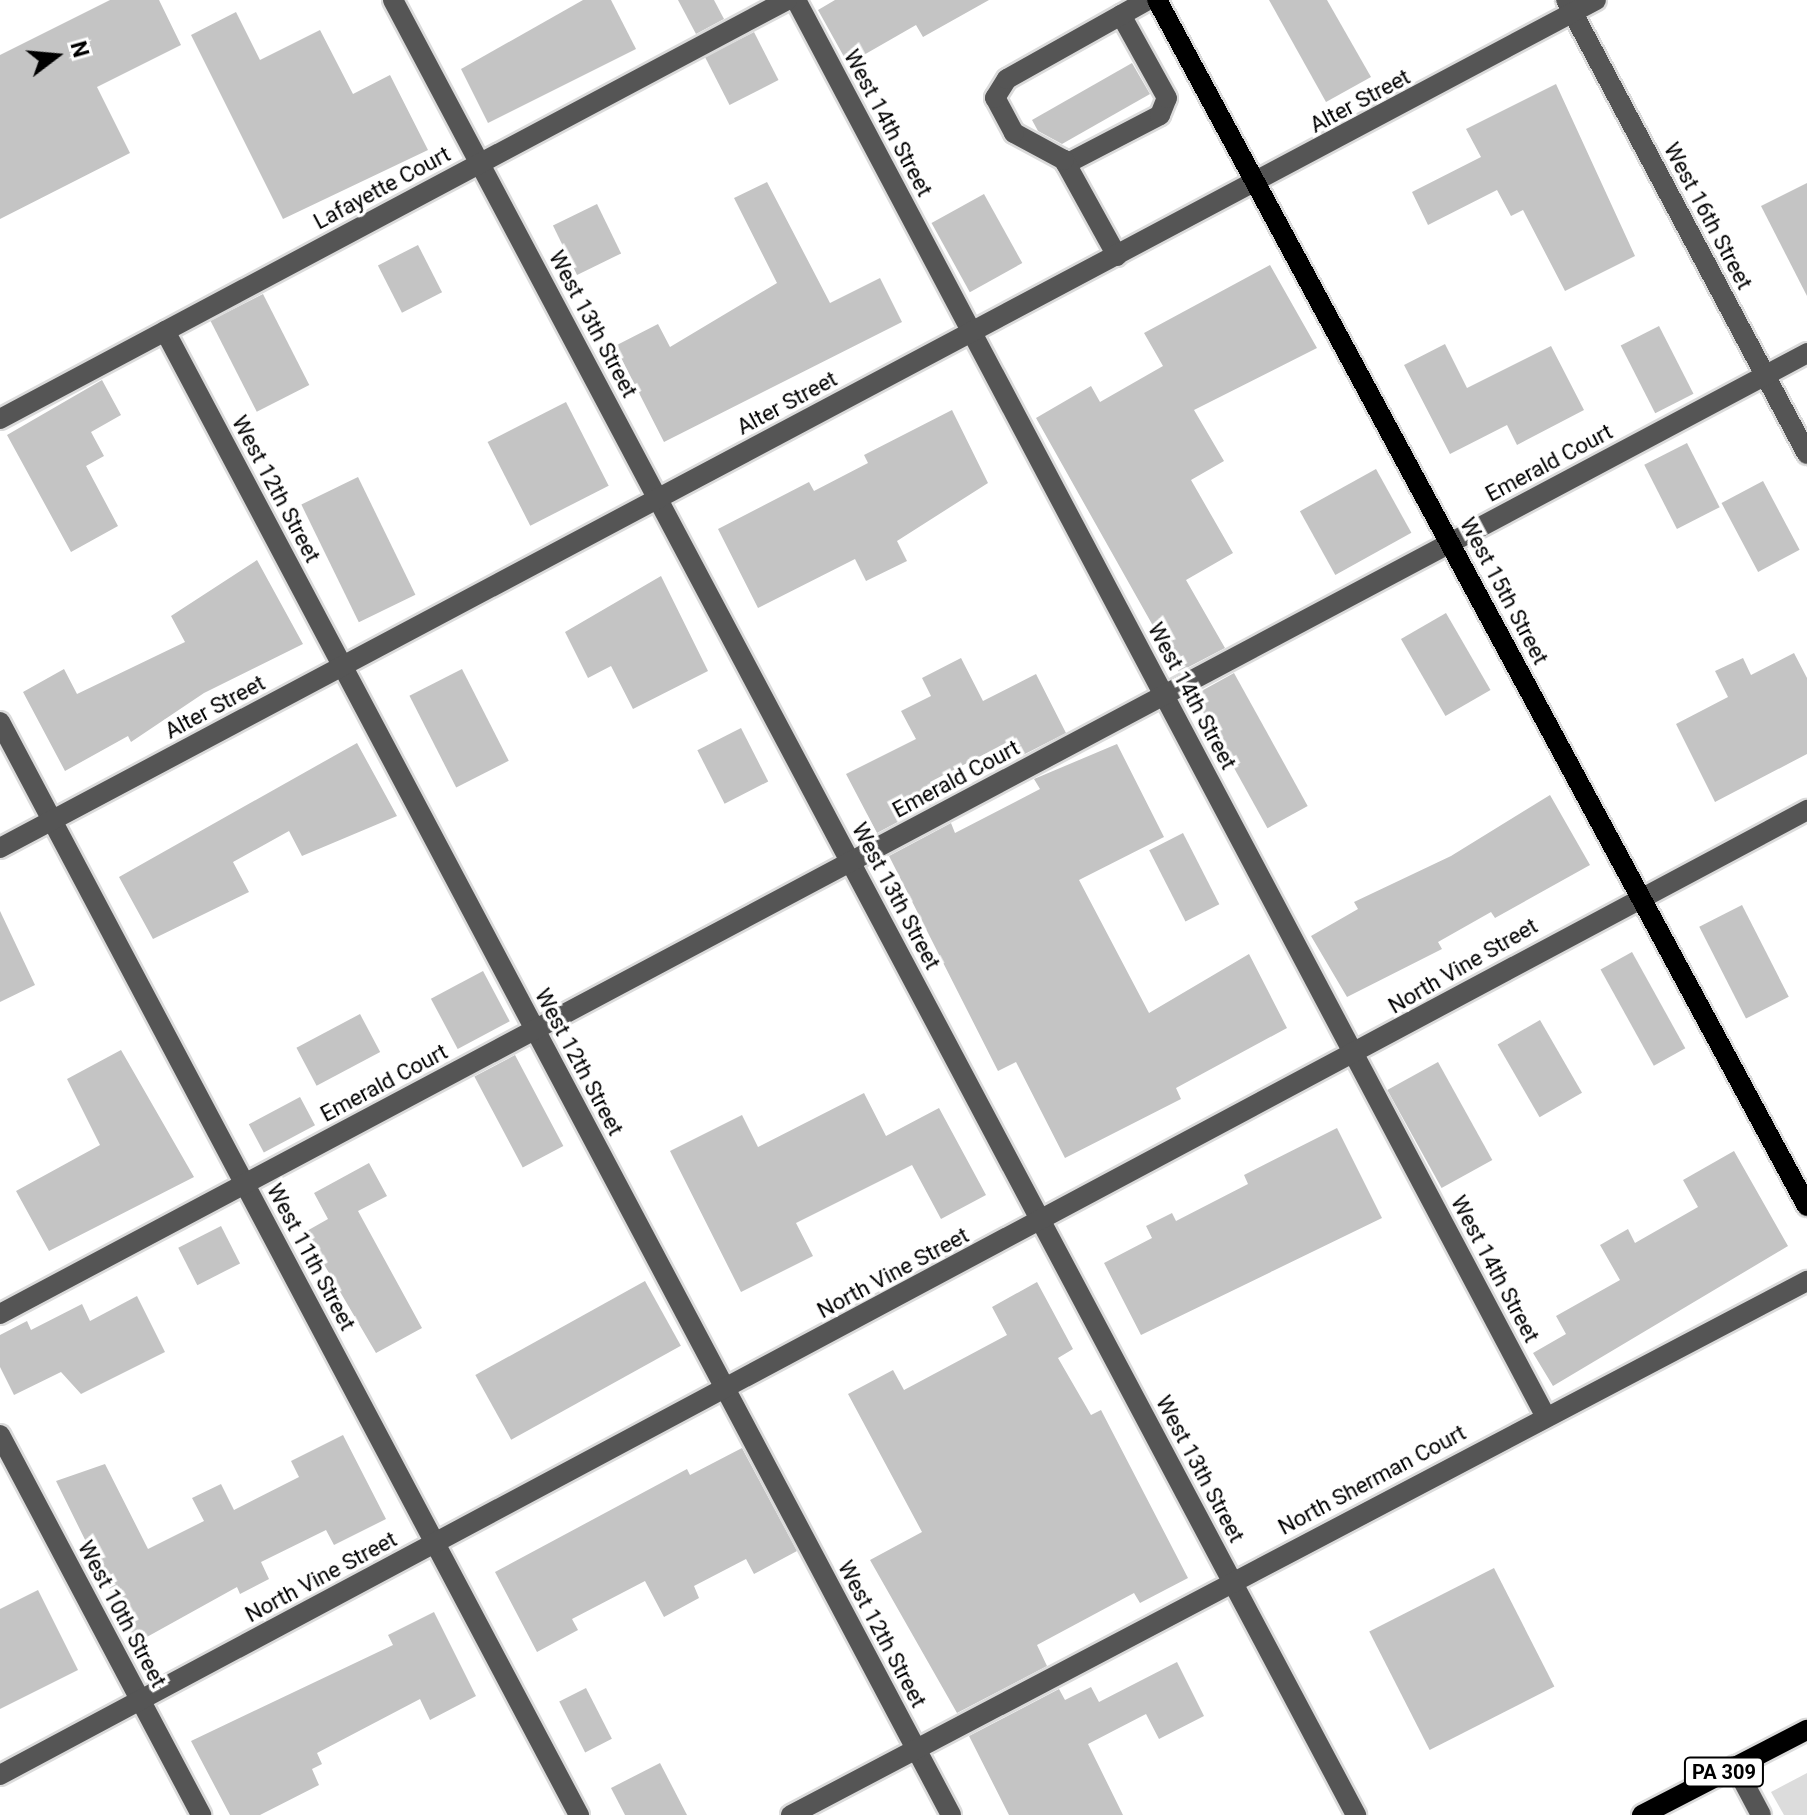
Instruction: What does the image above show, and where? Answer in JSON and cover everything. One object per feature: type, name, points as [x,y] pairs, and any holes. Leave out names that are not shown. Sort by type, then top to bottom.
[{"type":"main road","name":"West 15th Street","points":[[1157,0],[1259,183],[1807,1206]]},
{"type":"main road","name":"PA 309","points":[[1642,1815],[1807,1730]]},
{"type":"street","name":"West 13th Street","points":[[393,0],[1356,1815]]},
{"type":"street","name":"Lafayette Court","points":[[0,419],[787,0]]},
{"type":"street","name":"West 14th Street","points":[[796,0],[1545,1415]]},
{"type":"street","points":[[1117,256],[1066,164],[1014,133],[995,98],[1007,79],[1148,0]]},
{"type":"street","name":"Alter Street","points":[[0,848],[1259,183],[1570,6],[1596,0]]},
{"type":"street","name":"West 16th Street","points":[[1570,6],[1807,454]]},
{"type":"street","points":[[1066,164],[1160,115],[1167,98],[1121,15]]},
{"type":"street","name":"West 12th Street","points":[[165,331],[951,1815]]},
{"type":"street","name":"Emerald Court","points":[[0,1314],[1807,353]]},
{"type":"street","name":"West 11th Street","points":[[0,722],[579,1815]]},
{"type":"street","name":"North Vine Street","points":[[0,1775],[1355,1055],[1638,893],[1807,810]]},
{"type":"street","name":"North Sherman Court","points":[[791,1815],[1545,1415],[1807,1281]]},
{"type":"street","name":"West 10th Street","points":[[0,1435],[201,1815]]},
{"type":"street","points":[[1735,1766],[1761,1815]]},
{"type":"shaded area","points":[[1807,1773],[1807,1815],[1784,1815],[1771,1792]]},
{"type":"building","points":[[110,0],[159,0],[181,45],[97,87],[130,153],[0,219],[0,55]]},
{"type":"building","points":[[583,0],[611,0],[636,49],[488,123],[461,69]]},
{"type":"building","points":[[678,0],[714,0],[724,19],[696,34]]},
{"type":"building","points":[[835,0],[989,0],[923,37],[916,25],[848,64],[818,10]]},
{"type":"building","points":[[1269,0],[1327,0],[1371,77],[1326,102]]},
{"type":"building","points":[[236,12],[260,60],[320,30],[353,94],[390,75],[428,150],[283,219],[191,35]]},
{"type":"building","points":[[754,32],[779,80],[730,105],[705,57]]},
{"type":"building","points":[[1132,63],[1150,94],[1062,144],[1038,131],[1032,120]]},
{"type":"building","points":[[1556,84],[1635,256],[1565,291],[1523,210],[1511,216],[1497,190],[1428,225],[1412,192],[1481,157],[1466,129]]},
{"type":"building","points":[[767,182],[830,303],[880,278],[902,322],[664,442],[615,346],[658,324],[670,347],[777,283],[734,198]]},
{"type":"building","points":[[1807,183],[1807,296],[1761,206]]},
{"type":"building","points":[[984,194],[1022,263],[970,292],[932,223]]},
{"type":"building","points":[[597,204],[621,253],[577,275],[553,225]]},
{"type":"building","points":[[418,245],[442,292],[402,313],[378,265]]},
{"type":"building","points":[[1270,265],[1317,348],[1194,410],[1224,461],[1191,480],[1233,553],[1186,580],[1225,648],[1179,672],[1036,418],[1091,386],[1100,402],[1163,366],[1144,333]]},
{"type":"building","points":[[263,294],[309,385],[257,412],[210,321]]},
{"type":"building","points":[[1659,326],[1694,394],[1655,413],[1621,346]]},
{"type":"building","points":[[1445,344],[1467,388],[1551,346],[1584,410],[1517,445],[1507,425],[1450,454],[1404,365]]},
{"type":"building","points":[[102,380],[121,415],[91,432],[104,456],[86,466],[118,526],[71,552],[7,435]]},
{"type":"building","points":[[566,402],[609,486],[530,526],[488,442]]},
{"type":"building","points":[[952,410],[988,483],[897,541],[907,561],[866,581],[855,559],[758,608],[718,529],[809,482],[814,491],[868,463],[864,455]]},
{"type":"building","points":[[1687,443],[1720,507],[1677,529],[1644,465]]},
{"type":"building","points":[[1376,469],[1411,533],[1335,575],[1300,511]]},
{"type":"building","points":[[358,477],[415,595],[359,622],[301,505]]},
{"type":"building","points":[[1763,481],[1800,550],[1758,572],[1722,503]]},
{"type":"building","points":[[257,560],[303,644],[204,693],[131,742],[128,736],[65,771],[23,692],[64,669],[77,694],[185,642],[171,616]]},
{"type":"building","points":[[661,576],[708,671],[633,709],[611,666],[588,678],[565,632]]},
{"type":"building","points":[[1446,613],[1490,690],[1445,716],[1401,639]]},
{"type":"building","points":[[1794,653],[1807,678],[1807,754],[1715,802],[1676,724],[1728,697],[1715,671],[1743,658],[1751,675]]},
{"type":"building","points":[[961,658],[983,701],[1036,674],[1066,733],[1023,755],[1014,739],[930,782],[939,800],[877,833],[846,774],[916,739],[901,711],[931,696],[922,678]]},
{"type":"building","points":[[462,669],[509,761],[456,788],[409,696]]},
{"type":"building","points":[[1234,673],[1308,806],[1267,828],[1194,695]]},
{"type":"building","points":[[741,728],[768,781],[725,804],[697,750]]},
{"type":"building","points":[[357,743],[397,816],[302,856],[289,831],[233,862],[249,892],[153,939],[119,877]]},
{"type":"building","points":[[1117,744],[1164,837],[1079,880],[1149,1013],[1249,954],[1287,1028],[1176,1088],[1181,1099],[1065,1158],[1016,1062],[998,1071],[889,856],[951,823],[955,833],[1040,789],[1034,779]]},
{"type":"building","points":[[1550,795],[1590,865],[1495,918],[1491,912],[1438,942],[1442,949],[1347,997],[1311,936],[1358,909],[1354,902],[1451,856]]},
{"type":"building","points":[[1183,833],[1219,904],[1185,922],[1149,850]]},
{"type":"building","points":[[1742,905],[1789,997],[1746,1019],[1699,927]]},
{"type":"building","points":[[0,911],[35,985],[0,1002]]},
{"type":"building","points":[[1632,952],[1685,1048],[1654,1066],[1601,969]]},
{"type":"building","points":[[483,971],[510,1021],[458,1049],[431,999]]},
{"type":"building","points":[[360,1014],[380,1052],[317,1086],[296,1048]]},
{"type":"building","points":[[1540,1020],[1582,1093],[1540,1117],[1498,1044]]},
{"type":"building","points":[[121,1050],[194,1177],[49,1251],[16,1191],[100,1145],[67,1079]]},
{"type":"building","points":[[515,1055],[563,1146],[523,1168],[474,1077]]},
{"type":"building","points":[[1438,1062],[1492,1160],[1442,1188],[1387,1090]]},
{"type":"building","points":[[864,1093],[886,1136],[939,1108],[986,1195],[941,1219],[912,1165],[796,1223],[813,1256],[741,1292],[670,1151],[742,1115],[758,1147]]},
{"type":"building","points":[[300,1097],[315,1125],[264,1152],[249,1124]]},
{"type":"building","points":[[1337,1128],[1382,1218],[1141,1335],[1104,1263],[1152,1238],[1146,1226],[1172,1213],[1176,1221],[1248,1184],[1244,1175]]},
{"type":"building","points":[[1734,1151],[1788,1246],[1553,1386],[1533,1353],[1566,1334],[1556,1316],[1620,1280],[1600,1245],[1628,1229],[1635,1243],[1698,1207],[1683,1180]]},
{"type":"building","points":[[369,1163],[387,1196],[358,1211],[422,1328],[376,1353],[305,1232],[328,1219],[314,1193]]},
{"type":"building","points":[[221,1226],[240,1263],[197,1285],[178,1248]]},
{"type":"building","points":[[645,1281],[681,1346],[511,1440],[475,1375]]},
{"type":"building","points":[[1037,1282],[1073,1349],[1058,1358],[1091,1415],[1101,1410],[1188,1578],[1140,1603],[1134,1593],[1037,1645],[1047,1666],[957,1713],[870,1560],[922,1532],[848,1394],[893,1370],[904,1390],[1007,1335],[992,1307]]},
{"type":"building","points":[[137,1296],[165,1352],[81,1394],[61,1372],[14,1395],[0,1367],[0,1335],[27,1321],[31,1330],[82,1304],[90,1321]]},
{"type":"building","points":[[343,1435],[386,1519],[334,1545],[326,1530],[261,1562],[269,1579],[240,1594],[237,1587],[136,1643],[56,1481],[105,1464],[148,1549],[204,1521],[192,1498],[221,1484],[234,1510],[299,1477],[291,1461]]},
{"type":"building","points":[[742,1448],[797,1551],[754,1574],[746,1559],[694,1586],[699,1598],[664,1617],[645,1581],[572,1619],[578,1630],[537,1652],[495,1572],[687,1469],[690,1475]]},
{"type":"building","points":[[1494,1568],[1554,1687],[1430,1750],[1369,1632]]},
{"type":"building","points":[[38,1590],[78,1670],[0,1709],[0,1609]]},
{"type":"building","points":[[434,1612],[476,1696],[430,1720],[420,1699],[317,1753],[322,1764],[312,1769],[319,1785],[260,1815],[230,1815],[191,1741],[393,1645],[388,1635]]},
{"type":"building","points":[[1177,1662],[1204,1716],[1159,1739],[1146,1714],[1088,1744],[1123,1815],[1009,1815],[969,1736],[1059,1689],[1065,1700],[1091,1687],[1099,1702]]},
{"type":"building","points":[[586,1688],[612,1739],[585,1752],[559,1702]]},
{"type":"building","points":[[660,1763],[687,1815],[625,1815],[611,1788]]}]
